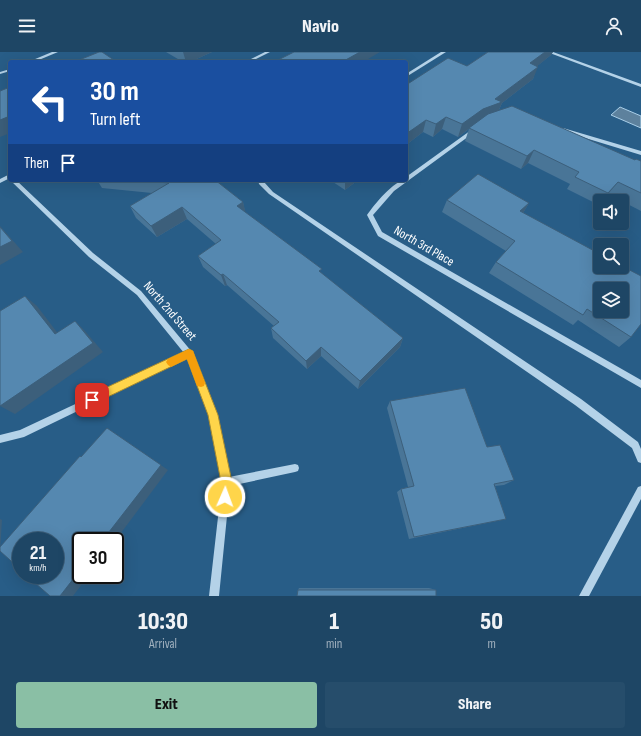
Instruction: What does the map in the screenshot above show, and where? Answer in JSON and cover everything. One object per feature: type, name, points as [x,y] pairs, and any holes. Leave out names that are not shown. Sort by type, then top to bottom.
[{"type":"street","points":[[35,60],[56,52]]},
{"type":"street","points":[[251,60],[268,52]]},
{"type":"street","points":[[408,75],[444,52]]},
{"type":"street","points":[[549,52],[641,86]]},
{"type":"street","name":"North 3rd Place","points":[[408,178],[481,124]]},
{"type":"street","points":[[558,128],[641,153]]},
{"type":"street","name":"North 2nd Street","points":[[15,182],[91,254],[139,293],[189,354],[213,415],[226,482],[214,596]]},
{"type":"street","points":[[261,182],[271,193],[578,402],[635,445],[641,459]]},
{"type":"street","name":"North 3rd Place","points":[[403,182],[392,190],[370,215],[380,234],[641,384]]},
{"type":"street","points":[[0,439],[21,434],[189,354]]},
{"type":"street","points":[[226,482],[296,468]]},
{"type":"street","points":[[584,596],[641,490]]},
{"type":"water","points":[[620,107],[641,116],[641,128],[611,115]]},
{"type":"building","points":[[102,52],[114,60],[79,60]]},
{"type":"building","points":[[294,52],[360,52],[346,60],[278,60]]},
{"type":"building","points":[[488,52],[545,52],[530,63],[538,67],[495,99],[502,102],[483,109],[462,124],[446,117],[436,124],[426,120],[408,133],[408,84],[448,58],[467,66]]},
{"type":"building","points":[[8,88],[8,117],[0,120],[0,91]]},
{"type":"building","points":[[512,106],[635,160],[641,161],[641,193],[618,182],[608,193],[575,177],[579,172],[534,150],[527,156],[469,128],[488,114]]},
{"type":"building","points":[[478,174],[529,203],[520,211],[593,250],[593,274],[629,274],[629,270],[641,276],[641,324],[631,337],[601,318],[629,318],[629,282],[593,282],[593,313],[587,309],[583,315],[496,262],[515,241],[447,200]]},
{"type":"building","points":[[158,182],[218,182],[243,202],[237,206],[322,269],[319,271],[403,338],[360,381],[321,347],[306,361],[271,328],[279,322],[223,274],[221,275],[198,256],[221,240],[182,207],[151,226],[130,206],[169,183]]},
{"type":"building","points":[[0,227],[12,241],[0,247]]},
{"type":"building","points":[[25,296],[55,334],[75,321],[93,343],[0,406],[0,311]]},
{"type":"building","points":[[465,388],[487,447],[500,445],[514,480],[494,484],[506,519],[414,537],[401,489],[414,486],[390,401]]},
{"type":"building","points":[[107,428],[161,465],[109,532],[72,532],[72,581],[60,596],[50,596],[36,584],[64,584],[64,532],[13,532],[80,456],[81,457]]},
{"type":"building","points":[[12,533],[12,562],[0,551],[0,547]]},
{"type":"building","points":[[298,590],[436,590],[436,596],[297,596]]},
{"type":"slow traffic","points":[[171,362],[189,354],[201,383]]},
{"type":"route","points":[[92,400],[189,354],[213,415],[226,482],[225,497]]}]
